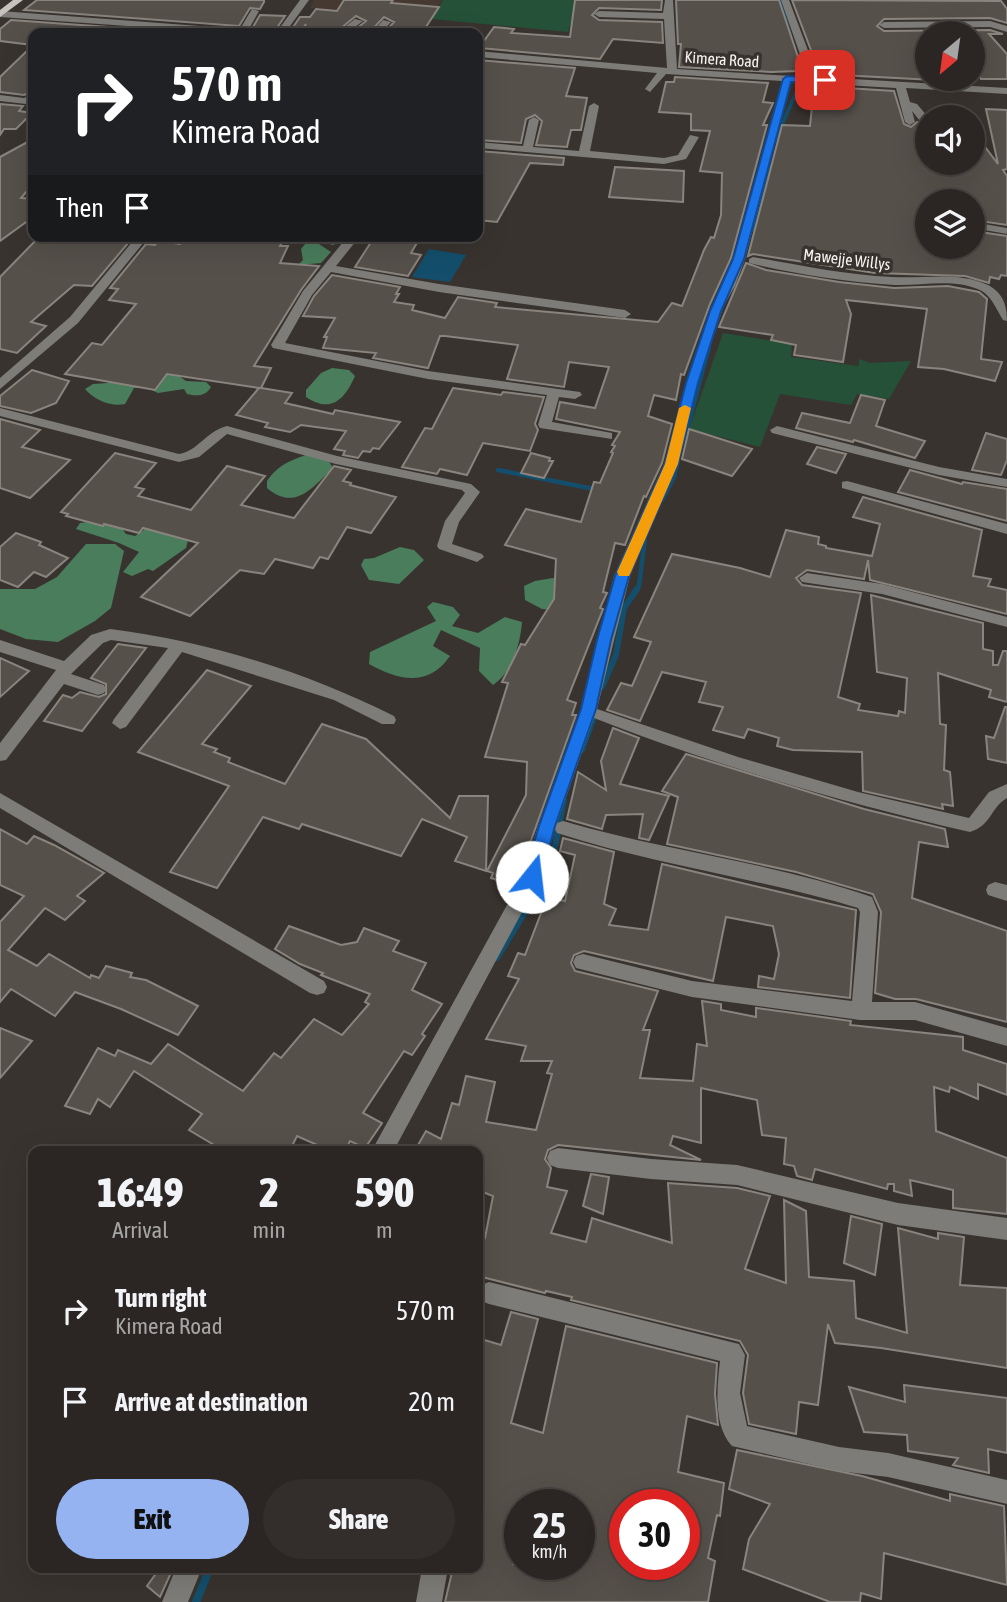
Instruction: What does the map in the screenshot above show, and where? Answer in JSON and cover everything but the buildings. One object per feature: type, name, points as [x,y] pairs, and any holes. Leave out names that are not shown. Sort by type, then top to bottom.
[{"type":"main road","points":[[0,14],[19,0]]},
{"type":"street","points":[[284,28],[305,0]]},
{"type":"street","points":[[650,89],[668,71],[675,55],[668,16],[669,0]]},
{"type":"street","points":[[786,0],[814,80]]},
{"type":"street","points":[[245,28],[255,11]]},
{"type":"street","points":[[0,14],[110,22],[149,28]]},
{"type":"street","points":[[599,14],[668,16]]},
{"type":"street","points":[[348,28],[358,21]]},
{"type":"street","points":[[105,28],[110,22]]},
{"type":"street","points":[[381,28],[386,22]]},
{"type":"street","points":[[884,25],[980,24],[1007,29]]},
{"type":"street","name":"Kimera Road","points":[[483,54],[668,71],[915,85]]},
{"type":"street","points":[[384,1146],[532,877],[547,826],[589,709],[622,576],[671,464],[692,383],[716,311],[738,259],[787,79]]},
{"type":"street","points":[[900,85],[910,122]]},
{"type":"street","name":"Kimera Road","points":[[985,88],[1007,91]]},
{"type":"street","points":[[0,98],[28,100]]},
{"type":"street","points":[[905,104],[915,108]]},
{"type":"street","points":[[584,154],[594,106]]},
{"type":"street","points":[[527,149],[534,120]]},
{"type":"street","points":[[483,145],[675,160],[682,157],[694,137]]},
{"type":"street","points":[[985,227],[1007,232]]},
{"type":"street","points":[[0,385],[74,320],[139,242]]},
{"type":"street","points":[[349,242],[307,294],[277,345],[428,375],[575,395]]},
{"type":"street","name":"Mawejje Willys","points":[[753,261],[848,277],[969,284],[992,293],[1007,317]]},
{"type":"street","points":[[329,268],[439,288],[625,314]]},
{"type":"street","points":[[554,392],[545,425],[607,436]]},
{"type":"street","points":[[0,412],[179,458],[194,457],[216,433],[227,430],[336,460],[466,487],[473,492],[452,521],[444,545],[477,557]]},
{"type":"street","points":[[777,430],[939,471],[1007,483]]},
{"type":"street","points":[[847,485],[1007,528]]},
{"type":"street","points":[[807,578],[883,589],[1007,622]]},
{"type":"street","points":[[0,755],[63,672],[97,639],[107,634],[127,635],[179,646],[340,696],[388,720]]},
{"type":"street","points":[[0,646],[98,689]]},
{"type":"street","points":[[120,723],[179,646]]},
{"type":"street","points":[[600,714],[734,762],[858,799],[970,825],[982,820],[992,798],[1007,791]]},
{"type":"street","points":[[0,800],[317,987]]},
{"type":"street","points":[[563,828],[610,842],[800,883],[865,902],[869,912],[864,993],[860,1011]]},
{"type":"street","points":[[583,962],[692,989],[860,1011],[915,1011],[1007,1037]]},
{"type":"street","points":[[558,1158],[651,1169],[737,1175],[898,1214],[1007,1229]]},
{"type":"street","points":[[489,1293],[731,1352],[733,1355],[728,1393],[736,1433],[741,1437],[839,1460],[888,1465],[1007,1492]]},
{"type":"street","points":[[175,1602],[187,1573]]},
{"type":"street","points":[[429,1602],[434,1573]]},
{"type":"shaded area","points":[[314,0],[442,0],[429,20],[310,8]]},
{"type":"green space","points":[[443,0],[578,0],[568,32],[432,19]]},
{"type":"green space","points":[[307,242],[322,242],[319,244],[331,252],[321,263],[298,265],[303,260],[301,249]]},
{"type":"green space","points":[[723,333],[792,344],[791,357],[859,366],[859,359],[870,363],[911,361],[889,399],[857,394],[851,405],[780,394],[760,447],[689,429]]},
{"type":"green space","points":[[332,368],[349,370],[355,376],[342,397],[336,402],[323,404],[306,397],[306,390],[321,373]]},
{"type":"green space","points":[[147,370],[179,376],[186,381],[206,382],[211,387],[206,393],[197,395],[187,394],[184,389],[158,393],[148,388],[134,388],[125,404],[120,405],[103,402],[85,389],[93,384],[108,383],[118,375]]},
{"type":"green space","points":[[309,454],[328,460],[333,468],[311,489],[295,497],[286,498],[267,488],[267,481],[280,467]]},
{"type":"green space","points":[[165,515],[190,532],[186,548],[153,571],[148,569],[132,576],[123,572],[139,552],[76,529],[80,523],[106,521],[116,524],[126,534],[135,536]]},
{"type":"green space","points":[[86,544],[115,544],[124,551],[111,608],[95,621],[58,642],[26,639],[0,629],[0,589],[35,589],[57,577]]},
{"type":"green space","points":[[400,547],[414,550],[424,560],[399,584],[369,580],[361,565],[364,559],[374,558]]},
{"type":"green space","points":[[553,578],[578,592],[566,611],[542,609],[525,600],[524,586]]},
{"type":"green space","points":[[433,602],[453,607],[460,615],[452,626],[478,633],[505,617],[522,622],[514,658],[500,680],[493,685],[479,671],[480,648],[441,630],[433,646],[450,656],[432,673],[422,677],[402,677],[369,664],[370,652],[436,621],[427,607]]},
{"type":"water","points":[[429,249],[466,255],[450,282],[412,277]]},
{"type":"waterway","points":[[780,0],[790,34]]},
{"type":"waterway","points":[[775,141],[798,88]]},
{"type":"waterway","points":[[753,229],[769,165]]},
{"type":"waterway","points":[[684,441],[709,347]]},
{"type":"waterway","points":[[662,500],[674,477],[678,461]]},
{"type":"waterway","points":[[498,470],[599,490]]},
{"type":"waterway","points":[[636,590],[639,586],[645,539]]},
{"type":"waterway","points":[[602,687],[616,655],[624,608],[637,589]]},
{"type":"waterway","points":[[582,750],[595,714]]},
{"type":"waterway","points":[[497,958],[538,891],[555,846],[564,800]]},
{"type":"waterway","points":[[196,1602],[208,1573]]},
{"type":"slow traffic","points":[[624,572],[671,464],[685,408]]},
{"type":"route","points":[[532,877],[547,826],[589,709],[622,576],[671,464],[692,383],[716,311],[729,286],[738,259],[787,79],[825,80]]}]
